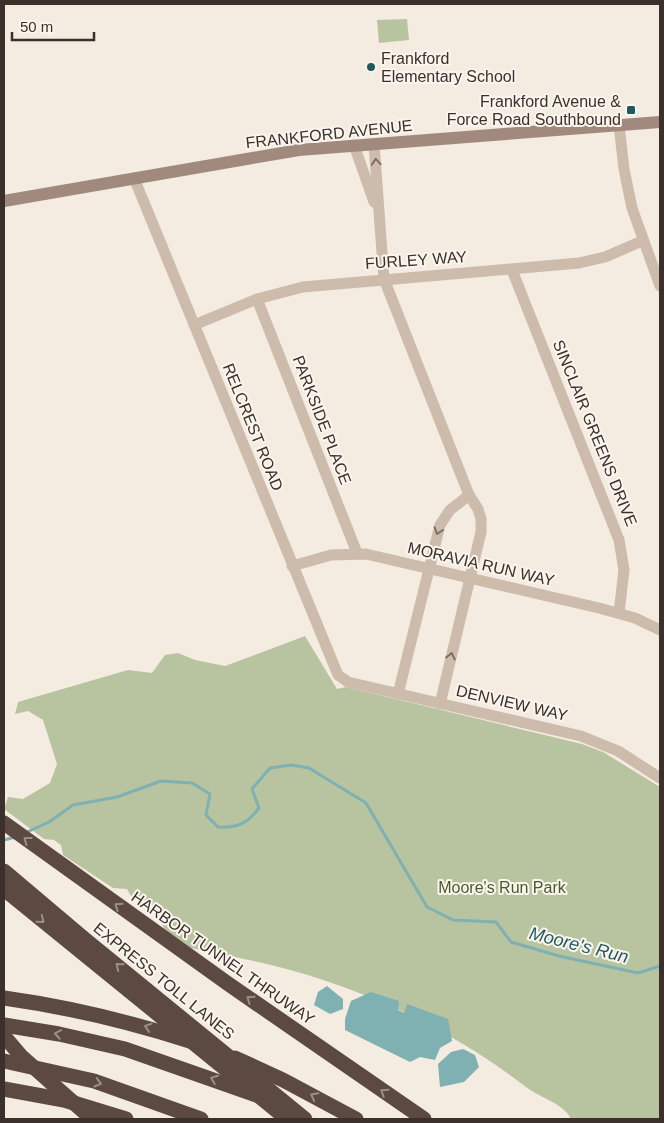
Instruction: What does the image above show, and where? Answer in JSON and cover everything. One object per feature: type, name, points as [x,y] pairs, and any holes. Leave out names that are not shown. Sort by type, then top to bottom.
[{"type":"highway","name":"HARBOR TUNNEL THRUWAY","points":[[4,823],[50,858],[424,1119]]},
{"type":"highway","name":"EXPRESS TOLL LANES","points":[[4,871],[306,1119]]},
{"type":"highway","name":"EXPRESS TOLL LANES","points":[[4,889],[287,1119]]},
{"type":"highway","points":[[4,998],[60,1006],[125,1020],[207,1046],[283,1080],[356,1119]]},
{"type":"highway","name":"EXPRESS TOLL LANES","points":[[4,1026],[59,1034],[125,1049],[275,1102],[306,1119]]},
{"type":"highway","points":[[4,1036],[21,1056],[92,1119]]},
{"type":"highway","points":[[4,1061],[94,1081],[153,1100],[201,1119]]},
{"type":"highway","points":[[4,1089],[64,1100],[126,1119]]},
{"type":"street","name":"FRANKFORD AVENUE","points":[[4,201],[267,154],[354,145],[660,122]]},
{"type":"street","points":[[619,125],[627,188],[642,241],[660,286]]},
{"type":"street","points":[[374,144],[384,279],[469,495],[481,519],[470,578],[440,704]]},
{"type":"street","points":[[354,145],[379,216]]},
{"type":"street","name":"RELCREST ROAD","points":[[134,178],[334,670],[338,676],[348,682]]},
{"type":"street","name":"FURLEY WAY","points":[[194,325],[258,299],[320,285],[512,270],[587,262],[642,241]]},
{"type":"street","name":"SINCLAIR GREENS DRIVE","points":[[512,270],[619,540],[624,570],[619,613]]},
{"type":"street","name":"PARKSIDE PLACE","points":[[258,299],[357,553]]},
{"type":"street","points":[[398,694],[440,525],[450,510],[469,495]]},
{"type":"street","name":"MORAVIA RUN WAY","points":[[292,566],[325,556],[357,553],[619,613],[660,630]]},
{"type":"street","name":"DENVIEW WAY","points":[[348,682],[594,740],[618,751],[660,778]]},
{"type":"green space","points":[[407,19],[409,40],[379,43],[377,20]]},
{"type":"green space","name":"Moore's Run Park","points":[[305,636],[337,689],[346,687],[582,744],[603,752],[660,787],[660,1119],[571,1119],[561,1107],[531,1090],[468,1047],[437,1029],[372,998],[305,974],[171,944],[158,915],[139,897],[132,898],[127,889],[113,888],[63,855],[61,845],[54,840],[44,839],[4,809],[8,797],[23,799],[50,783],[57,764],[43,720],[28,711],[15,714],[18,702],[128,670],[152,673],[165,655],[178,653],[195,660],[225,666]]},
{"type":"water","points":[[327,986],[343,999],[343,1009],[330,1014],[314,1005],[318,992]]},
{"type":"water","points":[[371,992],[399,1001],[398,1010],[404,1013],[407,1004],[448,1019],[452,1041],[440,1048],[435,1060],[420,1057],[410,1062],[345,1030],[345,1019],[351,1001]]},
{"type":"water","points":[[463,1049],[475,1055],[479,1067],[464,1082],[440,1087],[438,1064],[451,1052]]},
{"type":"waterway","name":"Moore's Run","points":[[25,833],[49,822],[73,805],[117,797],[161,781],[192,783],[210,794],[206,815],[218,827],[236,826],[250,818],[259,808],[252,789],[270,768],[291,765],[309,768],[366,803],[427,907],[453,920],[496,922],[511,942],[559,956],[638,973],[660,966]]},
{"type":"waterway","name":"Moore's Run","points":[[4,840],[15,837]]},
{"type":"place","name":"Frankford Elementary School","points":[[371,67]]},
{"type":"place","name":"Frankford Avenue & Force Road Southbound","points":[[631,110]]}]
